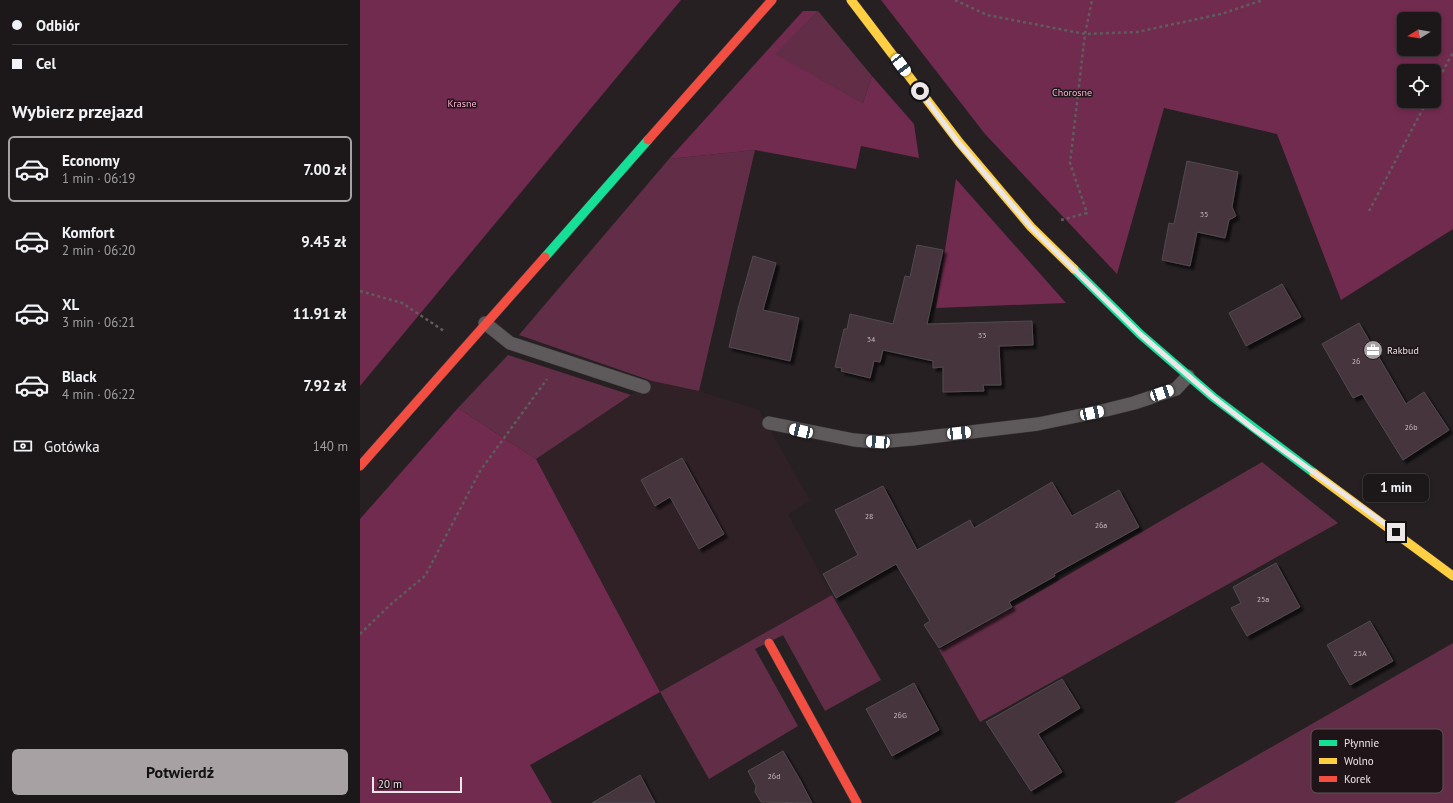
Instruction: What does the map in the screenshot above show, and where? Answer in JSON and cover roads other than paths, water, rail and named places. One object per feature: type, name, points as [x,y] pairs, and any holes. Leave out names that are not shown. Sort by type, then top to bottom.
[{"type":"street","points":[[360,466],[772,0]]},
{"type":"street","points":[[851,0],[958,142],[1031,227],[1140,334],[1188,376],[1254,429],[1453,576]]},
{"type":"street","points":[[769,643],[857,803]]},
{"type":"lane","points":[[485,324],[510,343],[644,387]]},
{"type":"lane","points":[[769,423],[854,440],[878,442],[912,439],[1038,424],[1106,410],[1134,403],[1176,388],[1188,376]]},
{"type":"place","name":"Rakbud","points":[[1373,350]]},
{"type":"park label","name":"Chorosne","points":[[1072,92]]},
{"type":"park label","name":"Krasne","points":[[462,103]]}]
